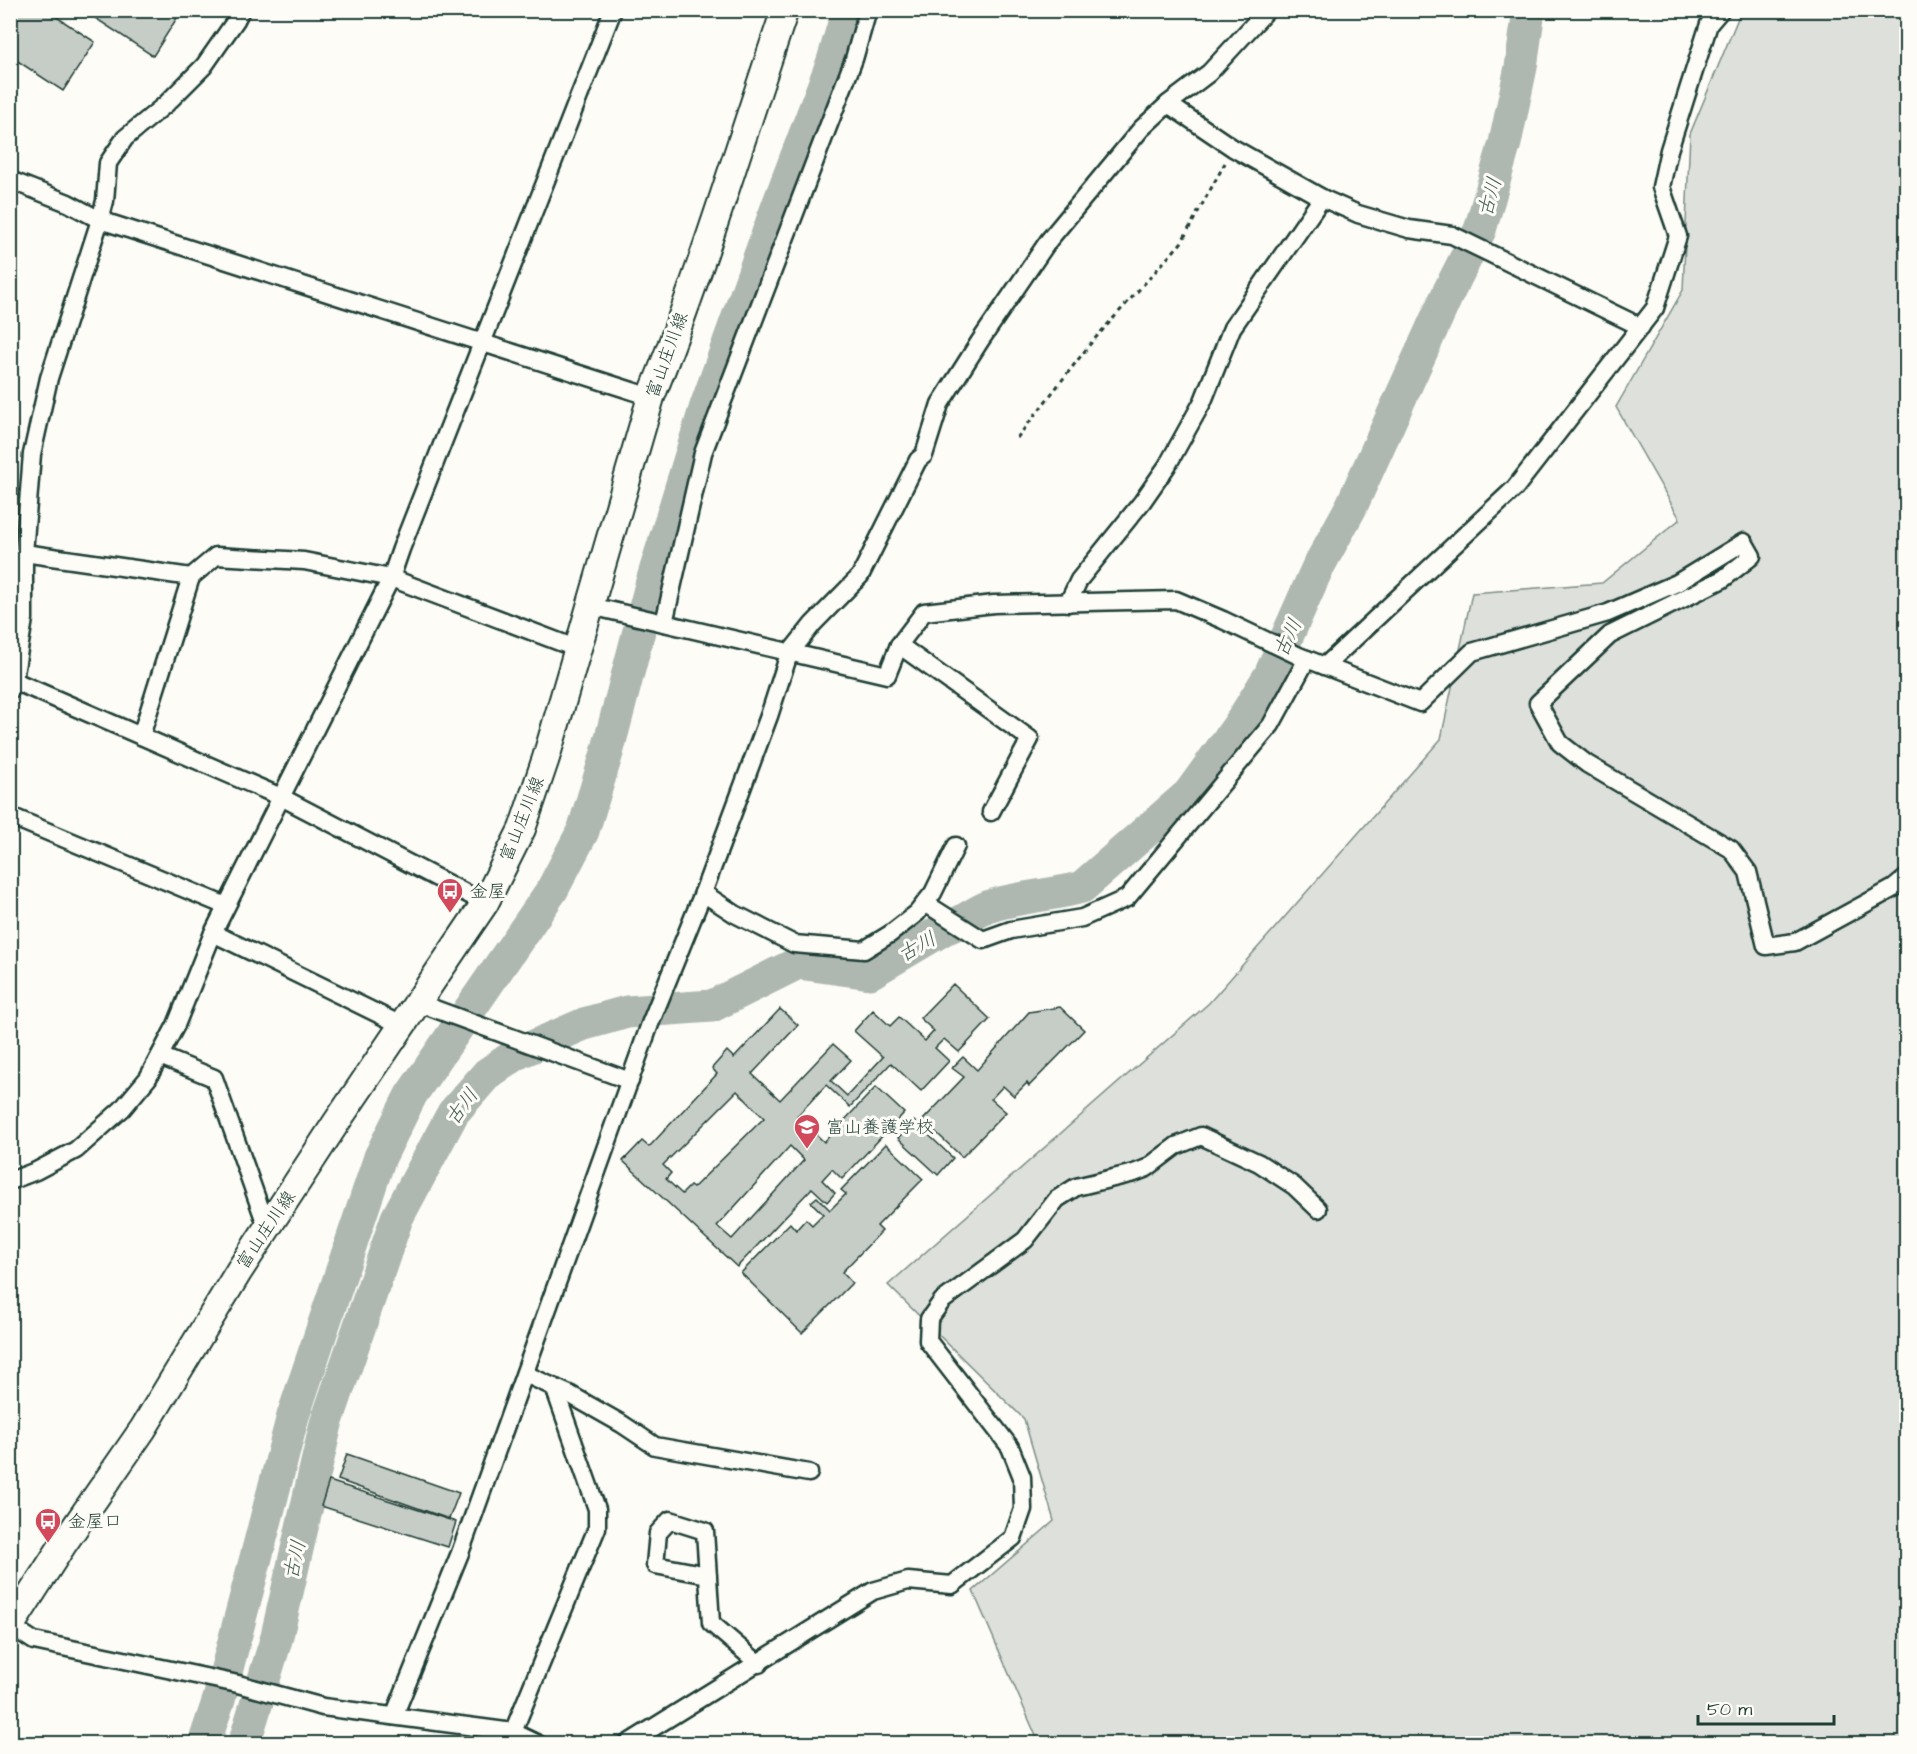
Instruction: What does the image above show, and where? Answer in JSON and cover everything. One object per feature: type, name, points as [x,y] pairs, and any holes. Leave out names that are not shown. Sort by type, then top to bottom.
[{"type":"main road","name":"富山庄川線","points":[[11,1626],[64,1543],[143,1429],[239,1271],[416,1002],[485,903],[522,829],[546,758],[651,397],[669,354],[785,10]]},
{"type":"street","points":[[240,10],[236,20],[204,66],[166,104],[125,138],[108,163],[105,201],[49,378],[32,454],[24,553],[24,619],[12,683],[281,797],[485,903]]},
{"type":"street","points":[[10,1181],[36,1172],[76,1150],[122,1109],[148,1078],[160,1056],[226,906],[391,578],[613,10]]},
{"type":"street","points":[[660,622],[703,453],[854,59],[868,10]]},
{"type":"street","points":[[394,1716],[460,1553],[659,999],[769,716],[789,654],[813,624],[860,576],[918,460],[924,455],[940,404],[1049,240],[1141,129],[1168,104],[1209,73],[1267,10]]},
{"type":"street","points":[[1325,666],[1515,488],[1655,308],[1678,236],[1661,187],[1669,150],[1709,24],[1721,10]]},
{"type":"street","points":[[1168,104],[1233,148],[1322,198],[1358,214],[1409,229],[1452,235],[1641,327]]},
{"type":"street","points":[[10,180],[69,203],[100,220],[651,397]]},
{"type":"street","points":[[1068,603],[1079,580],[1142,502],[1167,466],[1203,401],[1232,328],[1322,198]]},
{"type":"street","points":[[591,606],[886,675],[899,645],[924,612],[994,604],[1176,600],[1303,658],[1420,703],[1472,652],[1608,613],[1677,583],[1744,542],[1752,556],[1723,579],[1610,635],[1538,703],[1560,743],[1587,764],[1731,849],[1748,872],[1766,946],[1795,942],[1894,888],[1906,878]]},
{"type":"street","points":[[24,553],[191,577]]},
{"type":"street","points":[[141,736],[191,577],[216,556],[304,561],[391,578],[578,649]]},
{"type":"street","points":[[899,645],[1030,739],[991,812]]},
{"type":"street","points":[[932,907],[983,940],[1011,930],[1082,918],[1127,898],[1271,725],[1303,658]]},
{"type":"street","points":[[10,816],[226,906]]},
{"type":"street","points":[[932,907],[933,893],[956,846]]},
{"type":"street","points":[[702,893],[735,914],[794,944],[864,950],[917,913],[932,907]]},
{"type":"street","points":[[213,933],[401,1025]]},
{"type":"street","points":[[416,1002],[630,1082]]},
{"type":"street","points":[[160,1056],[214,1078],[263,1216],[272,1222]]},
{"type":"street","points":[[627,1743],[759,1664],[873,1591],[908,1581],[952,1585],[1012,1538],[1023,1509],[1022,1477],[1010,1447],[928,1341],[929,1319],[942,1301],[1025,1240],[1057,1199],[1076,1187],[1147,1168],[1176,1146],[1201,1136],[1259,1163],[1294,1186],[1318,1209]]},
{"type":"street","points":[[525,1374],[622,1424],[655,1446],[809,1473]]},
{"type":"street","points":[[513,1732],[597,1528],[597,1509],[554,1387]]},
{"type":"street","points":[[708,1575],[711,1623],[759,1664]]},
{"type":"street","points":[[11,1626],[34,1641],[208,1677],[323,1707],[513,1732],[538,1743]]},
{"type":"path","points":[[1017,438],[1091,343],[1181,243],[1233,148]]},
{"type":"shaded area","points":[[1741,11],[1906,11],[1906,1743],[1039,1743],[973,1591],[1054,1521],[1024,1419],[888,1285],[1209,1003],[1441,739],[1472,593],[1602,583],[1680,519],[1616,407],[1683,290],[1690,134]]},
{"type":"building","points":[[13,10],[46,10],[95,42],[63,91],[10,56],[10,15]]},
{"type":"building","points":[[83,10],[182,10],[153,56]]},
{"type":"building","points":[[953,984],[990,1019],[959,1052],[944,1039],[935,1048],[949,1061],[921,1091],[891,1063],[850,1107],[826,1085],[797,1116],[824,1142],[876,1087],[904,1113],[842,1179],[832,1169],[822,1180],[835,1193],[827,1202],[812,1188],[737,1267],[623,1161],[642,1141],[649,1147],[717,1074],[712,1068],[727,1051],[734,1058],[780,1009],[798,1025],[752,1074],[780,1100],[833,1044],[851,1060],[831,1081],[847,1096],[883,1057],[854,1031],[873,1010],[890,1026],[899,1017],[925,1041],[934,1031],[920,1018]],"holes":[[[737,1091],[764,1118],[693,1188],[690,1186],[682,1194],[666,1179],[671,1173],[663,1165]],[[790,1146],[804,1160],[732,1239],[717,1226]]]},
{"type":"building","points":[[1060,1007],[1084,1030],[1029,1086],[1027,1083],[1014,1096],[1003,1086],[991,1099],[1006,1112],[962,1157],[923,1120],[964,1077],[952,1068],[963,1057],[977,1070],[1029,1012]]},
{"type":"building","points":[[914,1121],[953,1158],[938,1175],[898,1138]]},
{"type":"building","points":[[886,1144],[923,1179],[877,1226],[882,1231],[842,1272],[852,1283],[802,1333],[741,1273],[790,1223],[796,1230],[806,1219],[812,1225],[823,1214],[811,1202],[817,1197],[830,1210],[846,1194],[841,1190]]},
{"type":"building","points":[[347,1454],[459,1493],[449,1519],[338,1480]]},
{"type":"building","points":[[329,1481],[456,1522],[448,1547],[321,1506]]},
{"type":"waterway","points":[[204,1744],[219,1699],[293,1416],[380,1157],[411,1095],[552,890],[583,831],[607,753],[651,585],[706,406],[778,205],[833,61],[848,10]]},
{"type":"waterway","name":"古川","points":[[244,1744],[276,1640],[326,1424],[397,1218],[453,1113],[487,1074],[518,1053],[584,1024],[627,1012],[712,1006],[798,963],[870,973],[944,929],[990,906],[1082,887],[1189,794],[1239,725],[1270,675],[1317,569],[1351,507],[1449,291],[1480,230],[1505,143],[1521,67],[1529,10]]},
{"type":"place","name":"金屋","points":[[450,914]]},
{"type":"place","name":"富山養護学校","points":[[807,1150]]},
{"type":"place","name":"金屋口","points":[[48,1544]]}]
